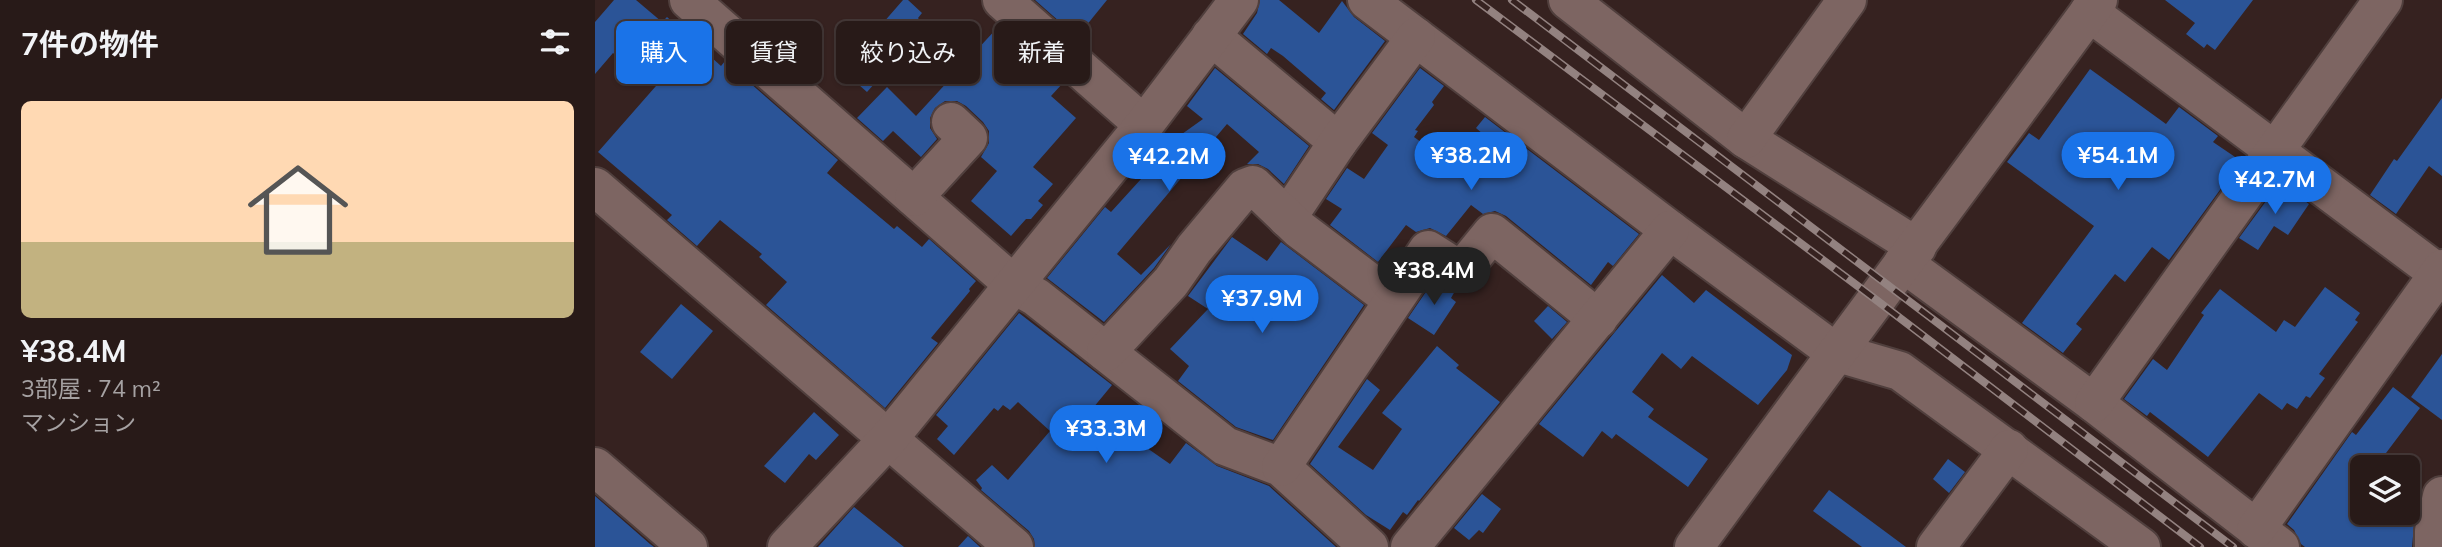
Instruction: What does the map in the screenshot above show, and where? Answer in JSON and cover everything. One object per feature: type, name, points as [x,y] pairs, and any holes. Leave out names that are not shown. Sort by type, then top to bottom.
[{"type":"street","points":[[689,0],[1013,284],[1036,297],[1225,446],[1281,467],[1369,547]]},
{"type":"street","points":[[1002,0],[1144,125]]},
{"type":"street","points":[[787,547],[889,438],[1144,125],[1239,0]]},
{"type":"street","points":[[1367,0],[1669,230],[1835,352],[1900,371],[2141,547]]},
{"type":"street","points":[[1568,0],[1746,139],[1910,255],[2268,538],[2441,273],[2277,150],[2094,6],[1910,255],[1835,352],[1693,547]]},
{"type":"street","points":[[1746,139],[1847,0]]},
{"type":"street","points":[[2094,403],[2383,0]]},
{"type":"street","points":[[1211,36],[1338,142]]},
{"type":"street","points":[[1287,218],[1338,142],[1416,37]]},
{"type":"street","points":[[914,197],[968,138],[951,122]]},
{"type":"street","points":[[1106,352],[1171,282],[1245,188],[1254,185],[1299,229],[1393,300]]},
{"type":"street","points":[[595,187],[1014,547]]},
{"type":"street","points":[[1411,547],[1669,230]]},
{"type":"street","points":[[1281,467],[1428,250],[1461,271],[1492,233],[1598,319]]},
{"type":"street","points":[[1936,547],[2008,449]]},
{"type":"street","points":[[595,467],[688,547]]},
{"type":"street","points":[[2434,547],[2434,531],[2442,496]]},
{"type":"building","points":[[614,0],[636,0],[661,21],[616,21],[616,55],[613,53],[595,74],[595,22]]},
{"type":"building","points":[[903,0],[908,0],[922,13],[918,18],[920,21],[885,21]]},
{"type":"building","points":[[1035,0],[1107,0],[1090,21],[1059,21]]},
{"type":"building","points":[[1260,0],[1279,0],[1319,33],[1342,1],[1354,17],[1385,41],[1334,110],[1321,99],[1326,93],[1283,56],[1271,48],[1267,54],[1243,34],[1257,13]]},
{"type":"building","points":[[2165,0],[2253,0],[2215,50],[2207,44],[2204,48],[2186,34],[2195,23]]},
{"type":"building","points":[[994,31],[994,84],[1062,84],[1051,96],[1076,118],[1033,167],[1053,184],[1038,201],[1043,205],[1011,236],[971,201],[997,171],[981,157],[989,143],[989,131],[966,106],[957,101],[945,101],[935,108],[930,118],[930,128],[937,139],[921,157],[893,131],[883,141],[857,118],[887,87],[916,116],[945,84],[980,84],[980,47]]},
{"type":"building","points":[[712,58],[721,66],[725,61],[726,84],[751,84],[838,160],[827,173],[894,229],[897,226],[922,247],[929,239],[976,281],[931,338],[938,343],[885,408],[766,305],[787,282],[759,257],[762,254],[720,220],[697,246],[667,220],[672,215],[598,152],[658,84],[712,84]]},
{"type":"building","points":[[1215,68],[1309,146],[1284,184],[1268,169],[1258,164],[1247,164],[1259,152],[1227,124],[1117,254],[1141,275],[1171,244],[1154,268],[1104,322],[1047,278],[1105,207],[1111,212],[1182,134],[1203,119],[1187,106]]},
{"type":"building","points":[[1420,68],[1444,86],[1432,102],[1434,105],[1415,130],[1418,131],[1414,137],[1457,168],[1484,135],[1476,128],[1485,117],[1639,234],[1613,266],[1608,262],[1591,285],[1506,216],[1495,211],[1483,214],[1471,205],[1446,236],[1430,228],[1416,232],[1406,225],[1378,262],[1330,225],[1342,209],[1326,199],[1347,168],[1364,179],[1388,145],[1372,133]]},
{"type":"building","points":[[2090,69],[2166,124],[2179,107],[2218,136],[2213,142],[2241,161],[2169,260],[2152,247],[2125,282],[2115,274],[2076,324],[2082,329],[2063,353],[2022,323],[2094,226],[2007,162],[2029,133],[2039,140]]},
{"type":"building","points":[[858,84],[874,84],[867,92]]},
{"type":"building","points":[[2442,98],[2442,176],[2429,166],[2396,214],[2370,195],[2394,159],[2397,161]]},
{"type":"building","points":[[2280,182],[2309,204],[2288,235],[2274,226],[2258,250],[2239,238]]},
{"type":"building","points":[[1232,237],[1267,261],[1281,242],[1364,305],[1273,440],[1236,427],[1178,381],[1189,366],[1170,349],[1208,309],[1188,296]]},
{"type":"building","points":[[1662,275],[1694,303],[1706,290],[1792,355],[1787,370],[1758,405],[1692,356],[1681,369],[1662,353],[1632,392],[1654,409],[1648,417],[1708,459],[1688,487],[1616,434],[1612,439],[1602,431],[1583,457],[1539,424]]},
{"type":"building","points":[[1434,280],[1455,291],[1451,298],[1456,302],[1434,335],[1408,318]]},
{"type":"building","points":[[2325,287],[2360,313],[2355,320],[2358,322],[2319,374],[2325,378],[2310,398],[2306,396],[2297,409],[2287,403],[2282,410],[2259,393],[2208,457],[2150,412],[2147,416],[2124,399],[2153,359],[2167,370],[2204,315],[2201,313],[2220,289],[2276,332],[2284,320],[2295,327]]},
{"type":"building","points":[[681,304],[713,331],[672,379],[640,352]]},
{"type":"building","points":[[1548,306],[1567,322],[1552,339],[1534,321]]},
{"type":"building","points":[[1019,313],[1112,385],[1093,408],[1111,423],[1170,464],[1186,443],[1217,466],[1269,486],[1336,547],[1035,547],[1029,531],[981,490],[976,480],[992,465],[1008,480],[1050,431],[1018,402],[1010,410],[1003,405],[998,411],[994,408],[954,455],[937,439],[948,426],[936,415]]},
{"type":"building","points":[[1437,346],[1459,365],[1456,368],[1500,402],[1407,515],[1403,512],[1390,530],[1366,515],[1310,464],[1367,379],[1380,390],[1338,447],[1373,470],[1402,429],[1382,413]]},
{"type":"building","points":[[2442,354],[2442,420],[2411,397]]},
{"type":"building","points":[[2393,387],[2420,408],[2386,453],[2389,455],[2350,455],[2350,525],[2414,525],[2412,547],[2305,547],[2287,524],[2352,432],[2356,435]]},
{"type":"building","points":[[814,412],[839,435],[816,460],[809,454],[785,483],[764,466]]},
{"type":"building","points":[[1948,459],[1965,472],[1949,493],[1933,479]]},
{"type":"building","points":[[1829,490],[1906,547],[1862,547],[1813,511]]},
{"type":"building","points":[[1482,494],[1501,509],[1483,533],[1479,530],[1469,540],[1454,528]]},
{"type":"building","points":[[595,496],[650,544],[654,547],[595,547]]},
{"type":"building","points":[[854,507],[904,547],[818,547]]},
{"type":"building","points":[[968,536],[980,547],[958,547]]},
{"type":"railway","points":[[1476,0],[2200,547]]},
{"type":"railway","points":[[1512,0],[2233,547]]}]
